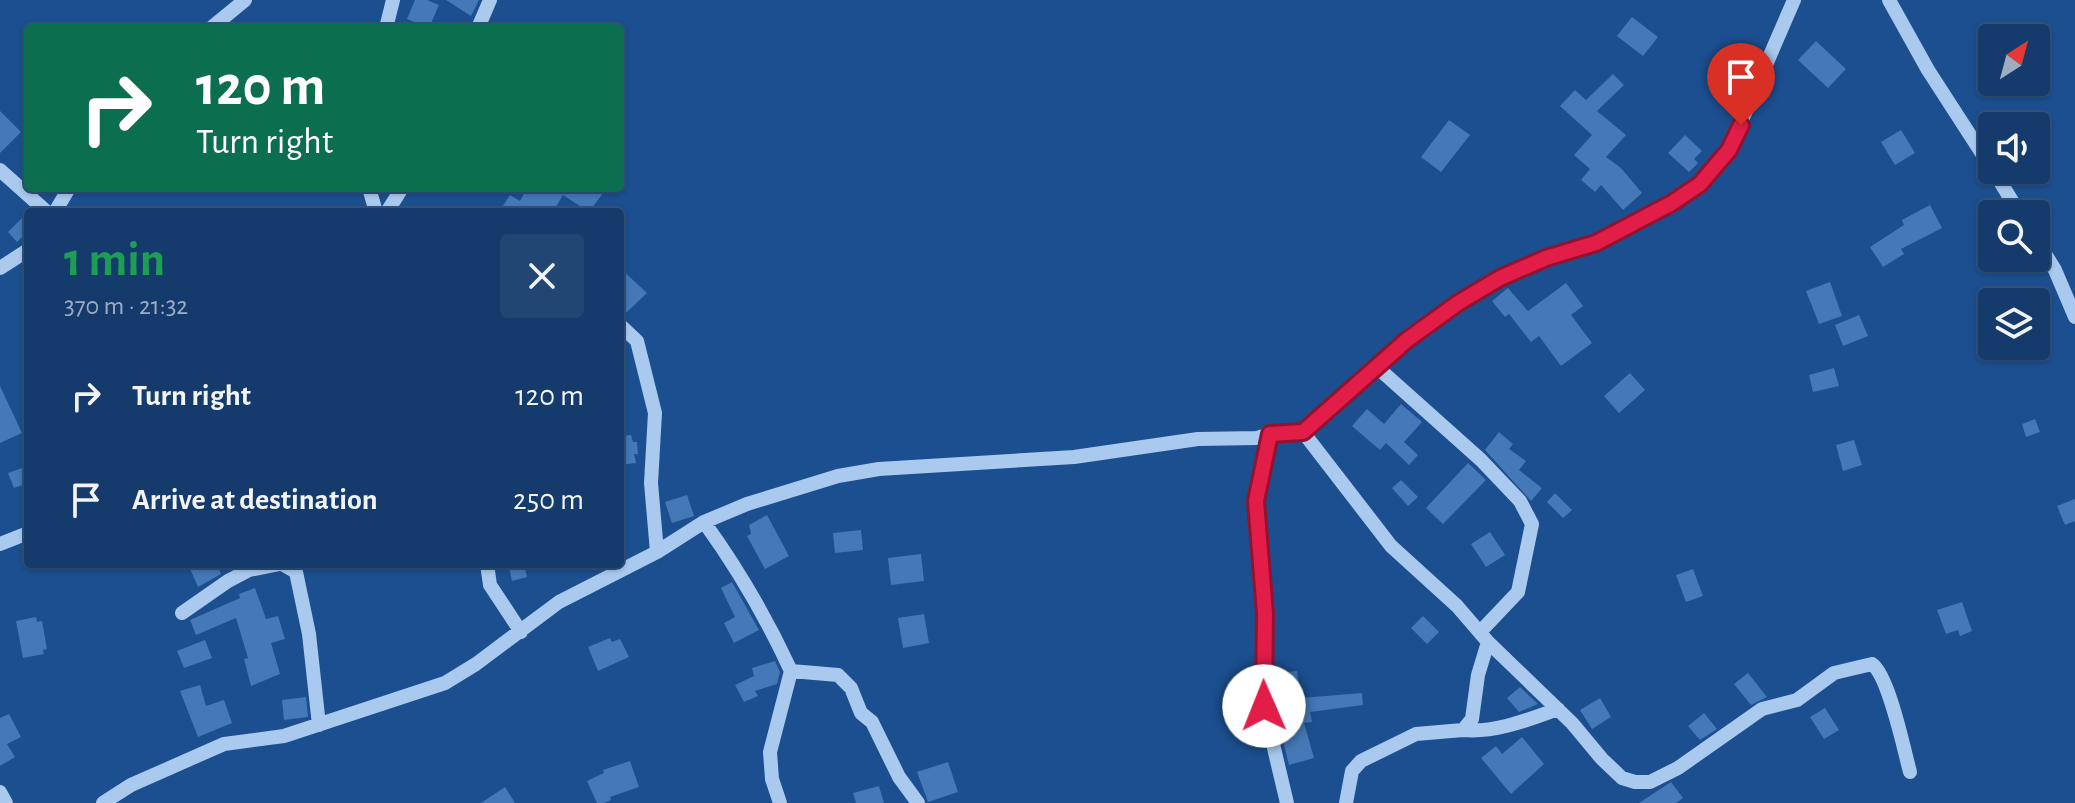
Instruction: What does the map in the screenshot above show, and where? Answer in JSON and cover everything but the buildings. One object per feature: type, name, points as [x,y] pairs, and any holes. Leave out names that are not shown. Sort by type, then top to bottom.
[{"type":"street","points":[[216,24],[245,0]]},
{"type":"street","points":[[387,24],[393,0]]},
{"type":"street","points":[[480,24],[490,0]]},
{"type":"street","points":[[103,803],[131,785],[224,744],[284,736],[445,683],[521,632],[559,602],[657,552],[704,522],[747,504],[838,476],[879,469],[1074,457],[1198,439],[1257,438],[1303,432],[1407,340],[1458,303],[1500,278],[1546,258],[1596,243],[1672,203],[1700,184],[1729,150],[1794,0]]},
{"type":"street","points":[[1889,0],[1928,70],[1978,148]]},
{"type":"street","points":[[0,170],[24,191]]},
{"type":"street","points":[[25,192],[43,208]]},
{"type":"street","points":[[0,268],[24,253]]},
{"type":"street","points":[[2050,262],[2075,317]]},
{"type":"street","points":[[624,329],[637,341],[655,413],[651,483],[657,552]]},
{"type":"street","points":[[1378,368],[1481,460],[1520,501],[1532,524],[1518,592],[1484,637],[1472,719],[1463,730]]},
{"type":"street","points":[[1303,432],[1391,546],[1457,606],[1622,778],[1650,782],[1708,749],[1762,709],[1789,704],[1834,673],[1872,664],[1877,667],[1895,713],[1910,772]]},
{"type":"street","points":[[1270,434],[1256,501],[1265,613],[1264,706],[1287,803]]},
{"type":"street","points":[[704,522],[735,567],[774,634],[791,671],[770,752],[772,779],[780,803]]},
{"type":"street","points":[[0,544],[24,535]]},
{"type":"street","points":[[182,613],[238,575],[260,568]]},
{"type":"street","points":[[295,568],[309,634],[319,725]]},
{"type":"street","points":[[488,568],[490,585],[521,632]]},
{"type":"street","points":[[791,671],[838,675],[844,679],[861,713],[872,722],[899,777],[918,803]]},
{"type":"street","points":[[1346,803],[1352,771],[1361,761],[1416,734],[1463,730],[1481,732],[1558,709]]},
{"type":"street","points":[[0,792],[6,803]]},
{"type":"route","points":[[1264,706],[1264,575],[1256,501],[1270,434],[1303,432],[1407,340],[1458,303],[1500,278],[1546,258],[1596,243],[1672,203],[1700,184],[1729,150],[1741,125]]}]
